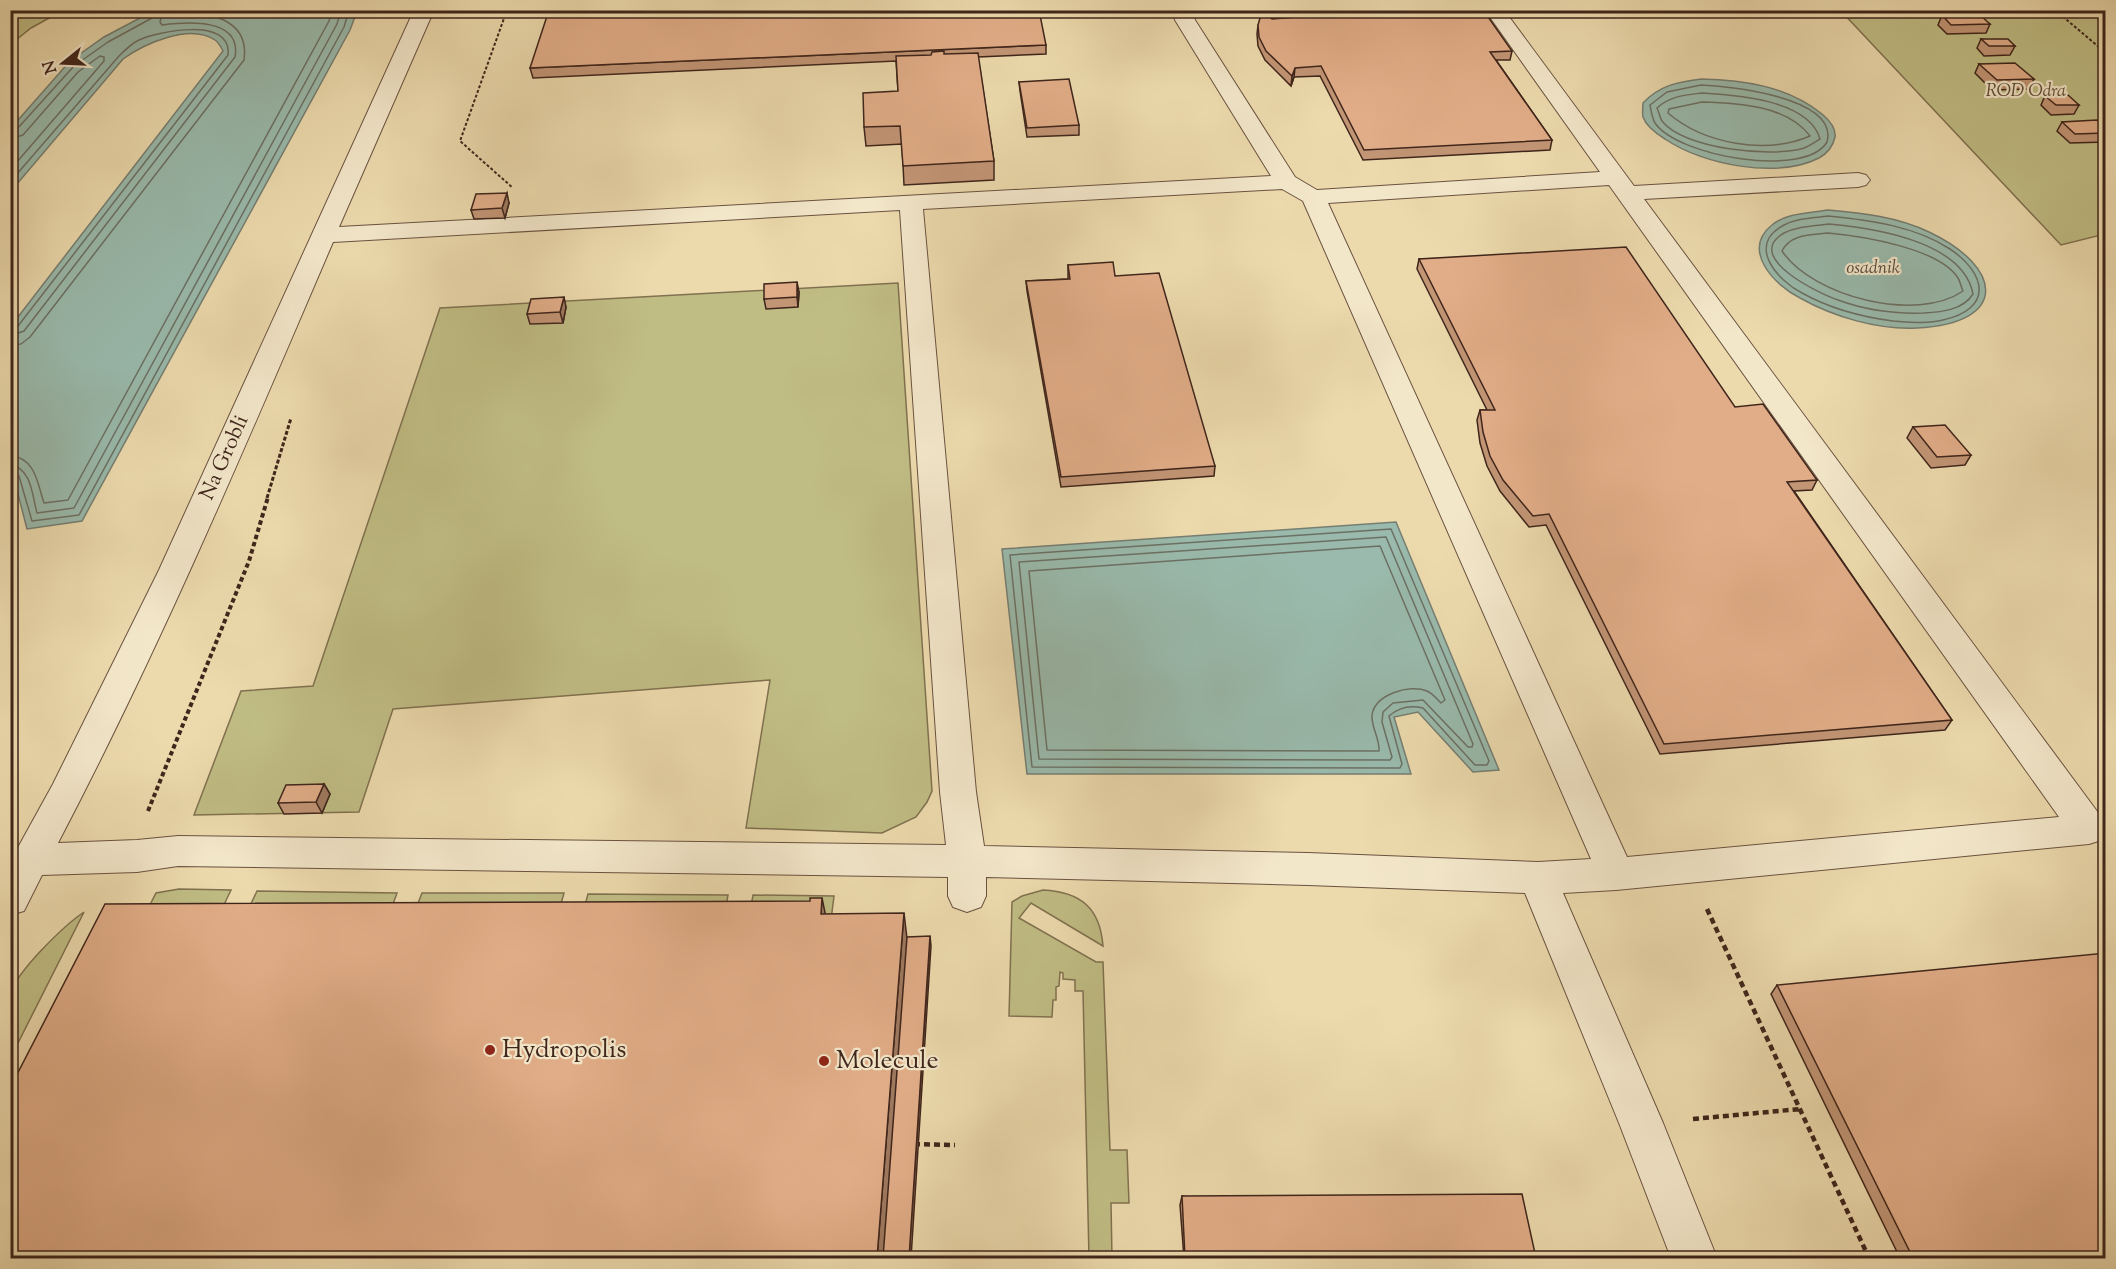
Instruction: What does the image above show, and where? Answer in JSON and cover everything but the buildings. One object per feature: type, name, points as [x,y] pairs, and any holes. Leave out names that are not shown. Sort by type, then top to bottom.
[{"type":"street","name":"Na Grobli","points":[[10,899],[113,698],[211,490],[424,10]]},
{"type":"street","points":[[1182,10],[1209,59],[1286,182],[1313,197],[1622,185],[1858,180]]},
{"type":"street","points":[[1494,10],[2097,831]]},
{"type":"street","points":[[323,235],[1286,182]]},
{"type":"street","points":[[1313,197],[1616,874]]},
{"type":"street","points":[[910,203],[967,879]]},
{"type":"street","points":[[32,860],[137,856],[178,851],[967,879],[1308,869],[1538,878],[1616,874],[2097,831]]},
{"type":"street","points":[[1538,878],[1641,1123],[1694,1258]]},
{"type":"path","points":[[507,10],[460,141],[516,190]]},
{"type":"path","points":[[2055,10],[2106,53]]},
{"type":"path","points":[[150,802],[249,561],[294,409]]},
{"type":"path","points":[[1688,867],[1869,1258]]},
{"type":"path","points":[[1641,1123],[1800,1109]]},
{"type":"path","points":[[904,1143],[955,1145]]},
{"type":"green space","points":[[11,10],[62,11],[31,28],[11,44]]},
{"type":"green space","name":"ROD Odra","points":[[1841,11],[2105,11],[2105,234],[2061,245]]},
{"type":"green space","points":[[898,283],[932,791],[916,817],[882,833],[746,828],[770,680],[393,709],[359,812],[194,815],[241,691],[313,686],[440,308]]},
{"type":"green space","points":[[179,889],[231,890],[208,938],[133,938],[156,893]]},
{"type":"green space","points":[[1043,890],[1068,894],[1078,899],[1093,912],[1101,933],[1103,946],[1031,903],[1019,918],[1096,962],[1103,962],[1110,1150],[1127,1150],[1129,1203],[1111,1203],[1112,1258],[1089,1258],[1083,991],[1075,991],[1075,980],[1063,979],[1063,973],[1060,972],[1059,986],[1056,987],[1056,1000],[1053,1000],[1052,1017],[1009,1016],[1012,902],[1022,896]]},
{"type":"green space","points":[[257,891],[397,893],[381,937],[235,938]]},
{"type":"green space","points":[[422,893],[564,893],[552,936],[405,937]]},
{"type":"green space","points":[[588,894],[728,895],[721,936],[577,935]]},
{"type":"green space","points":[[753,895],[834,896],[829,936],[746,936]]},
{"type":"green space","points":[[84,912],[11,1057],[9,1003],[14,986],[41,950]]},
{"type":"water","points":[[155,10],[354,10],[356,14],[350,30],[82,521],[27,529],[11,467],[11,326],[223,51],[216,41],[204,35],[180,35],[154,42],[123,59],[11,191],[11,128],[70,61],[104,37]]},
{"type":"water","points":[[1701,79],[1764,86],[1809,104],[1833,127],[1835,137],[1833,143],[1819,158],[1783,168],[1762,168],[1719,162],[1681,148],[1652,130],[1644,120],[1643,103],[1656,92],[1670,85]]},
{"type":"water","name":"osadnik","points":[[1828,210],[1893,219],[1929,232],[1954,246],[1971,261],[1982,276],[1986,291],[1981,305],[1969,316],[1947,324],[1917,328],[1887,327],[1857,321],[1827,311],[1790,292],[1772,276],[1760,256],[1763,235],[1772,225],[1784,218]]},
{"type":"water","points":[[1396,522],[1499,770],[1473,772],[1418,712],[1394,717],[1411,774],[1027,774],[1002,549]]},
{"type":"place","name":"Hydropolis","points":[[490,1050]]},
{"type":"place","name":"Molecule","points":[[824,1061]]}]
